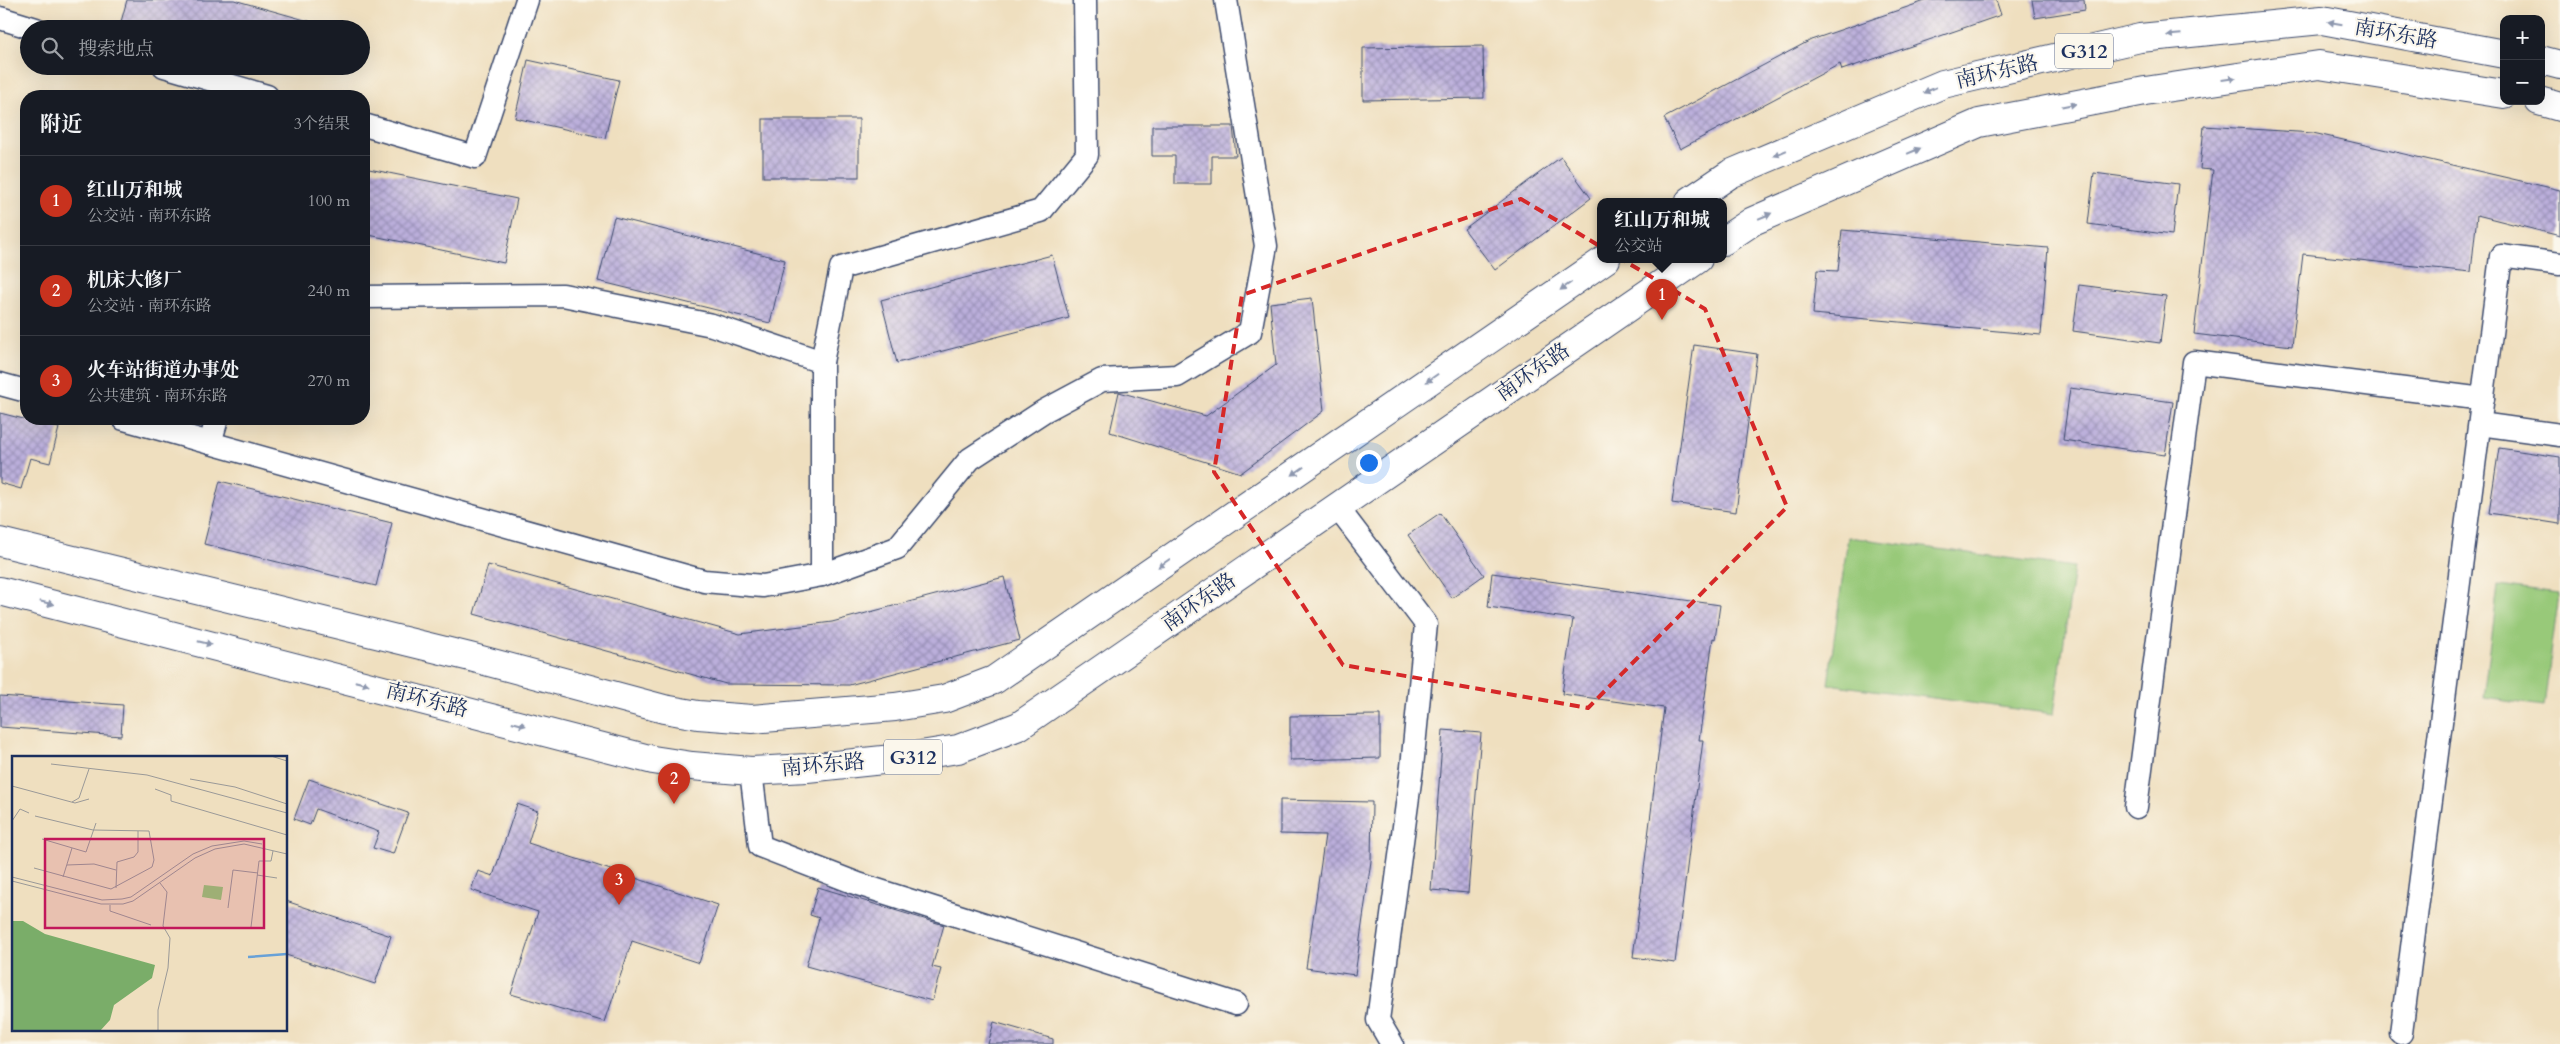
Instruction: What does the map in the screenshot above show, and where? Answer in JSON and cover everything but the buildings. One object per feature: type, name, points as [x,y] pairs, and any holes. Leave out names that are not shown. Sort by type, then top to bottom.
[{"type":"highway","name":"南环东路","points":[[1694,198],[1730,174],[1943,84],[2140,38],[2322,20],[2500,53]]},
{"type":"highway","points":[[2545,61],[2560,64]]},
{"type":"highway","name":"南环东路","points":[[1727,238],[1753,221],[1979,122],[2145,91],[2319,65],[2500,93]]},
{"type":"highway","points":[[2545,103],[2560,107]]},
{"type":"highway","name":"G312","points":[[0,542],[470,658],[664,709],[752,719],[895,707],[944,699],[994,680],[1600,263]]},
{"type":"highway","name":"南环东路","points":[[0,591],[653,760],[751,771],[892,759],[949,751],[1019,726],[1692,263]]},
{"type":"street","points":[[370,127],[475,157],[527,0]]},
{"type":"street","points":[[822,575],[822,362],[841,268],[1041,211],[1087,155],[1085,0]]},
{"type":"street","points":[[146,425],[704,581],[763,586],[822,575],[896,548],[970,459],[1044,411],[1102,380],[1177,376],[1250,332],[1266,246],[1226,0]]},
{"type":"street","points":[[0,18],[20,24]]},
{"type":"street","points":[[195,75],[246,90]]},
{"type":"street","points":[[2401,1033],[2501,256],[2560,264]]},
{"type":"street","points":[[370,297],[564,295],[712,325],[822,362]]},
{"type":"street","points":[[2136,807],[2194,362],[2483,399]]},
{"type":"street","points":[[0,384],[20,389]]},
{"type":"street","points":[[2480,424],[2560,435]]},
{"type":"street","points":[[210,443],[215,425]]},
{"type":"street","points":[[1336,507],[1426,624],[1412,767],[1378,1020],[1392,1044]]},
{"type":"street","points":[[751,771],[760,846],[858,884],[1236,1004]]},
{"type":"highlighted area","points":[[1521,199],[1705,309],[1787,507],[1588,708],[1343,665],[1214,472],[1242,295]]},
{"type":"green space","points":[[1848,537],[2074,567],[2054,714],[1828,684]]},
{"type":"green space","points":[[2498,586],[2559,594],[2544,706],[2484,698]]},
{"type":"place","name":"红山万和城","points":[[1662,320]]},
{"type":"place","name":"机床大修厂","points":[[674,804]]},
{"type":"place","name":"火车站街道办事处","points":[[619,905]]}]
